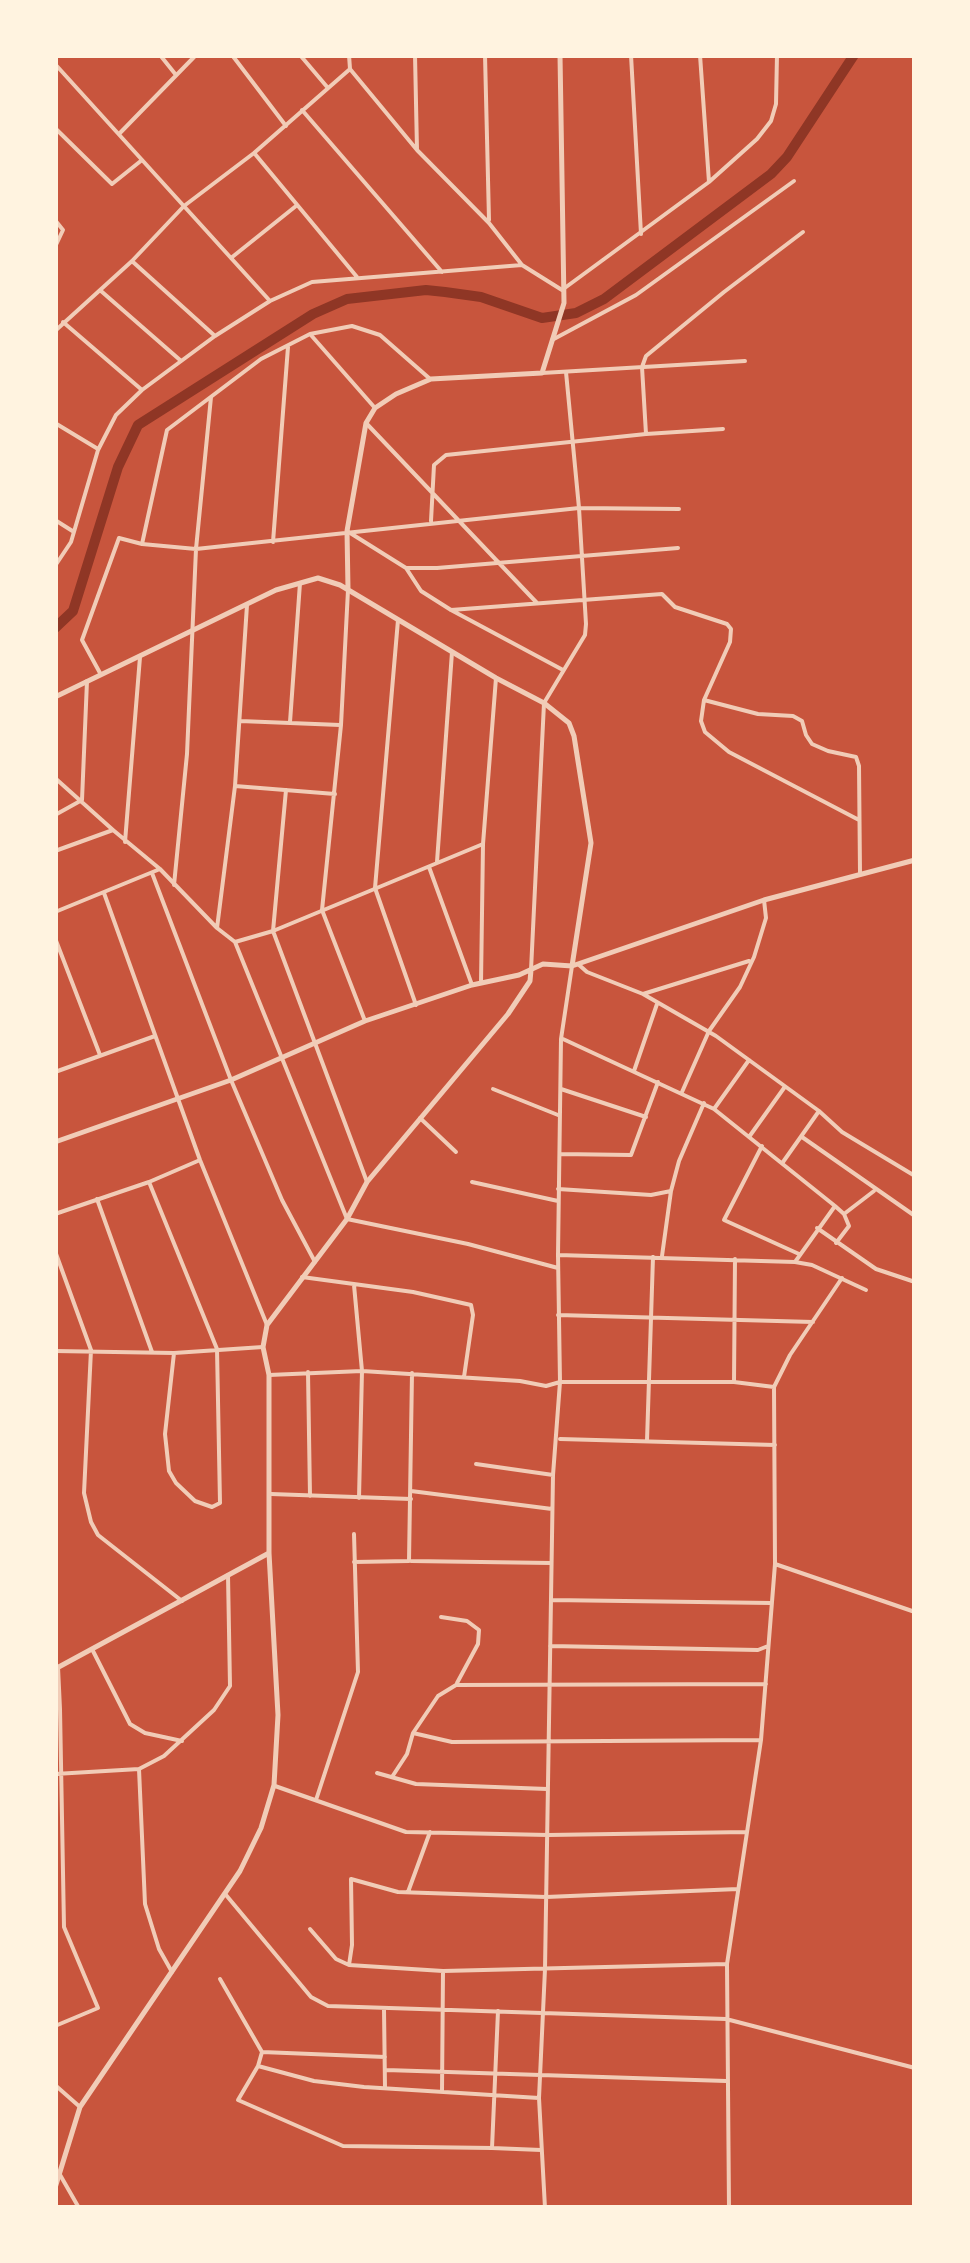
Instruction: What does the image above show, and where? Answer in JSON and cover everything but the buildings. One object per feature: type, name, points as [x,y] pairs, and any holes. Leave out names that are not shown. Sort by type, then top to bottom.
[{"type":"street","points":[[160,55],[176,75]]},
{"type":"street","points":[[118,134],[196,55]]},
{"type":"street","points":[[232,55],[286,126]]},
{"type":"street","points":[[300,55],[328,88]]},
{"type":"street","points":[[350,55],[350,69],[417,150],[489,223],[522,265],[562,290]]},
{"type":"street","points":[[415,55],[417,150]]},
{"type":"street","points":[[485,55],[489,223]]},
{"type":"street","points":[[542,372],[564,302],[560,55]]},
{"type":"street","points":[[631,55],[641,234]]},
{"type":"street","points":[[700,55],[709,182]]},
{"type":"street","points":[[562,290],[709,182],[757,139],[771,120],[776,104],[776,55]]},
{"type":"street","points":[[55,64],[270,301]]},
{"type":"street","points":[[55,331],[132,261],[184,206],[254,153],[350,69]]},
{"type":"street","points":[[302,110],[442,272]]},
{"type":"street","points":[[55,128],[112,184],[142,160]]},
{"type":"street","points":[[254,153],[357,277]]},
{"type":"street","points":[[550,341],[636,295],[794,181]]},
{"type":"street","points":[[230,258],[296,206]]},
{"type":"street","points":[[55,220],[63,230],[55,247]]},
{"type":"street","points":[[646,434],[642,367],[646,356],[804,232]]},
{"type":"street","points":[[132,261],[214,336]]},
{"type":"street","points":[[55,566],[67,551],[98,450],[116,415],[142,390],[214,336],[270,301],[312,282],[522,265]]},
{"type":"street","points":[[101,291],[180,360]]},
{"type":"street","points":[[64,322],[142,390]]},
{"type":"street","points":[[142,544],[167,430],[261,359],[310,334],[352,326],[380,334],[430,379]]},
{"type":"street","points":[[310,334],[375,408]]},
{"type":"street","points":[[273,542],[288,344]]},
{"type":"street","points":[[365,1021],[322,910],[341,725],[348,531],[366,422],[375,408],[430,379],[745,361]]},
{"type":"street","points":[[55,2188],[80,2107],[226,1894],[261,1828],[274,1785],[278,1715],[269,1553],[269,1375],[263,1347],[268,1326],[347,1219],[367,1182],[508,1014],[530,981],[544,702],[585,635],[586,598],[566,372]]},
{"type":"street","points":[[174,885],[187,754],[196,548],[211,397]]},
{"type":"street","points":[[55,422],[98,450]]},
{"type":"street","points":[[366,422],[537,603]]},
{"type":"street","points":[[432,521],[434,464],[446,456],[646,434],[723,430]]},
{"type":"street","points":[[100,674],[82,640],[119,538],[196,548],[579,508],[679,509]]},
{"type":"street","points":[[55,520],[74,532]]},
{"type":"street","points":[[348,531],[406,568],[421,591],[562,670]]},
{"type":"street","points":[[406,568],[678,548]]},
{"type":"street","points":[[55,697],[247,605],[318,578],[348,589],[496,678],[544,702],[563,715],[574,736],[589,816],[590,860],[561,1038],[560,1382],[552,1509],[548,1835],[539,2098],[544,2208]]},
{"type":"street","points":[[290,722],[300,582]]},
{"type":"street","points":[[452,610],[662,594],[675,608],[727,624],[731,629],[730,642],[704,700],[701,721],[714,742],[858,820]]},
{"type":"street","points":[[217,928],[235,786],[247,605]]},
{"type":"street","points":[[398,620],[375,888],[416,1005]]},
{"type":"street","points":[[437,862],[452,652]]},
{"type":"street","points":[[125,842],[140,656]]},
{"type":"street","points":[[481,984],[482,844],[496,678]]},
{"type":"street","points":[[82,800],[87,680]]},
{"type":"street","points":[[704,700],[758,714],[793,716],[802,721],[812,744],[856,757],[860,780],[860,875]]},
{"type":"street","points":[[240,721],[341,725]]},
{"type":"street","points":[[55,778],[160,869],[235,942],[347,1219]]},
{"type":"street","points":[[235,786],[335,794]]},
{"type":"street","points":[[286,790],[273,930],[367,1182]]},
{"type":"street","points":[[55,815],[82,800]]},
{"type":"street","points":[[55,851],[113,830]]},
{"type":"street","points":[[235,942],[482,844]]},
{"type":"street","points":[[55,1142],[178,1100],[365,1021],[472,985],[543,964],[575,964],[764,900],[915,860]]},
{"type":"street","points":[[428,866],[472,985]]},
{"type":"street","points":[[55,912],[160,869]]},
{"type":"street","points":[[152,873],[231,1080],[282,1200],[315,1262]]},
{"type":"street","points":[[104,893],[200,1160],[268,1326]]},
{"type":"street","points":[[682,1092],[709,1032],[740,986],[752,960],[762,936],[764,900]]},
{"type":"street","points":[[55,938],[100,1055]]},
{"type":"street","points":[[643,994],[752,960]]},
{"type":"street","points":[[575,964],[658,1002],[751,1058],[842,1132],[915,1176]]},
{"type":"street","points":[[634,1071],[658,1002]]},
{"type":"street","points":[[55,1072],[154,1036]]},
{"type":"street","points":[[561,1038],[714,1109],[844,1214],[848,1228],[836,1243]]},
{"type":"street","points":[[714,1109],[751,1058]]},
{"type":"street","points":[[560,1154],[631,1155],[658,1082]]},
{"type":"street","points":[[750,1137],[785,1086]]},
{"type":"street","points":[[493,1090],[560,1115]]},
{"type":"street","points":[[561,1090],[646,1117]]},
{"type":"street","points":[[662,1257],[679,1160],[704,1103]]},
{"type":"street","points":[[783,1162],[819,1111]]},
{"type":"street","points":[[420,1118],[456,1152]]},
{"type":"street","points":[[802,1136],[915,1216]]},
{"type":"street","points":[[762,1146],[724,1220],[800,1255]]},
{"type":"street","points":[[55,1214],[200,1160]]},
{"type":"street","points":[[149,1182],[217,1349],[220,1503],[212,1507],[195,1501],[169,1471],[165,1434],[174,1353]]},
{"type":"street","points":[[472,1182],[558,1201]]},
{"type":"street","points":[[558,1189],[651,1196],[671,1191]]},
{"type":"street","points":[[844,1214],[876,1190]]},
{"type":"street","points":[[97,1200],[152,1352]]},
{"type":"street","points":[[795,1262],[835,1206]]},
{"type":"street","points":[[347,1219],[468,1244],[558,1268]]},
{"type":"street","points":[[817,1228],[890,1276],[915,1282]]},
{"type":"street","points":[[55,1251],[91,1350],[84,1492],[91,1522],[98,1535],[182,1601]]},
{"type":"street","points":[[558,1255],[795,1262],[866,1290]]},
{"type":"street","points":[[647,1441],[653,1257]]},
{"type":"street","points":[[734,1382],[735,1260]]},
{"type":"street","points":[[302,1277],[413,1292],[471,1305],[473,1316],[464,1378]]},
{"type":"street","points":[[730,2208],[727,1964],[766,1684],[775,1564],[774,1387],[790,1355],[842,1278]]},
{"type":"street","points":[[354,1285],[362,1370],[359,1498]]},
{"type":"street","points":[[558,1315],[814,1322]]},
{"type":"street","points":[[55,1351],[174,1353],[263,1347]]},
{"type":"street","points":[[269,1375],[362,1370],[546,1386],[560,1382],[734,1382],[774,1387]]},
{"type":"street","points":[[308,1372],[310,1496]]},
{"type":"street","points":[[409,1561],[412,1372]]},
{"type":"street","points":[[558,1438],[775,1445]]},
{"type":"street","points":[[476,1464],[553,1475]]},
{"type":"street","points":[[411,1491],[552,1509]]},
{"type":"street","points":[[271,1494],[410,1499]]},
{"type":"street","points":[[316,1800],[358,1672],[354,1534]]},
{"type":"street","points":[[55,2026],[98,2008],[64,1927],[56,1667],[269,1553]]},
{"type":"street","points":[[354,1562],[551,1564]]},
{"type":"street","points":[[775,1564],[915,1612]]},
{"type":"street","points":[[58,1774],[139,1769],[164,1756],[214,1710],[230,1686],[228,1575]]},
{"type":"street","points":[[551,1600],[772,1603]]},
{"type":"street","points":[[441,1616],[467,1621],[479,1630],[478,1644],[456,1685]]},
{"type":"street","points":[[550,1646],[758,1650],[768,1646]]},
{"type":"street","points":[[92,1648],[130,1724],[145,1733],[182,1741]]},
{"type":"street","points":[[392,1777],[407,1754],[413,1732],[438,1696],[456,1685],[766,1684]]},
{"type":"street","points":[[413,1732],[452,1742],[761,1740]]},
{"type":"street","points":[[139,1769],[145,1904],[155,1938],[172,1972]]},
{"type":"street","points":[[377,1773],[416,1784],[547,1790]]},
{"type":"street","points":[[274,1785],[406,1832],[548,1835],[747,1832]]},
{"type":"street","points":[[408,1892],[430,1832]]},
{"type":"street","points":[[348,1966],[352,1945],[351,1878],[386,1890],[546,1896],[739,1889]]},
{"type":"street","points":[[226,1894],[311,1997],[328,2006],[726,2020],[915,2068]]},
{"type":"street","points":[[310,1929],[336,1959],[348,1966],[443,1971],[727,1964]]},
{"type":"street","points":[[442,2091],[443,1971]]},
{"type":"street","points":[[220,1979],[262,2052],[238,2100],[343,2146],[541,2150]]},
{"type":"street","points":[[384,2008],[386,2088]]},
{"type":"street","points":[[492,2148],[498,2011]]},
{"type":"street","points":[[262,2052],[385,2057]]},
{"type":"street","points":[[258,2066],[314,2081],[539,2098]]},
{"type":"street","points":[[386,2070],[726,2081]]},
{"type":"street","points":[[55,2085],[80,2107]]},
{"type":"street","points":[[60,2173],[78,2207]]},
{"type":"waterway","points":[[55,628],[73,611],[118,467],[138,425],[313,314],[347,299],[426,290],[481,297],[542,318],[576,313],[604,299],[771,174],[787,157],[854,55]]}]
